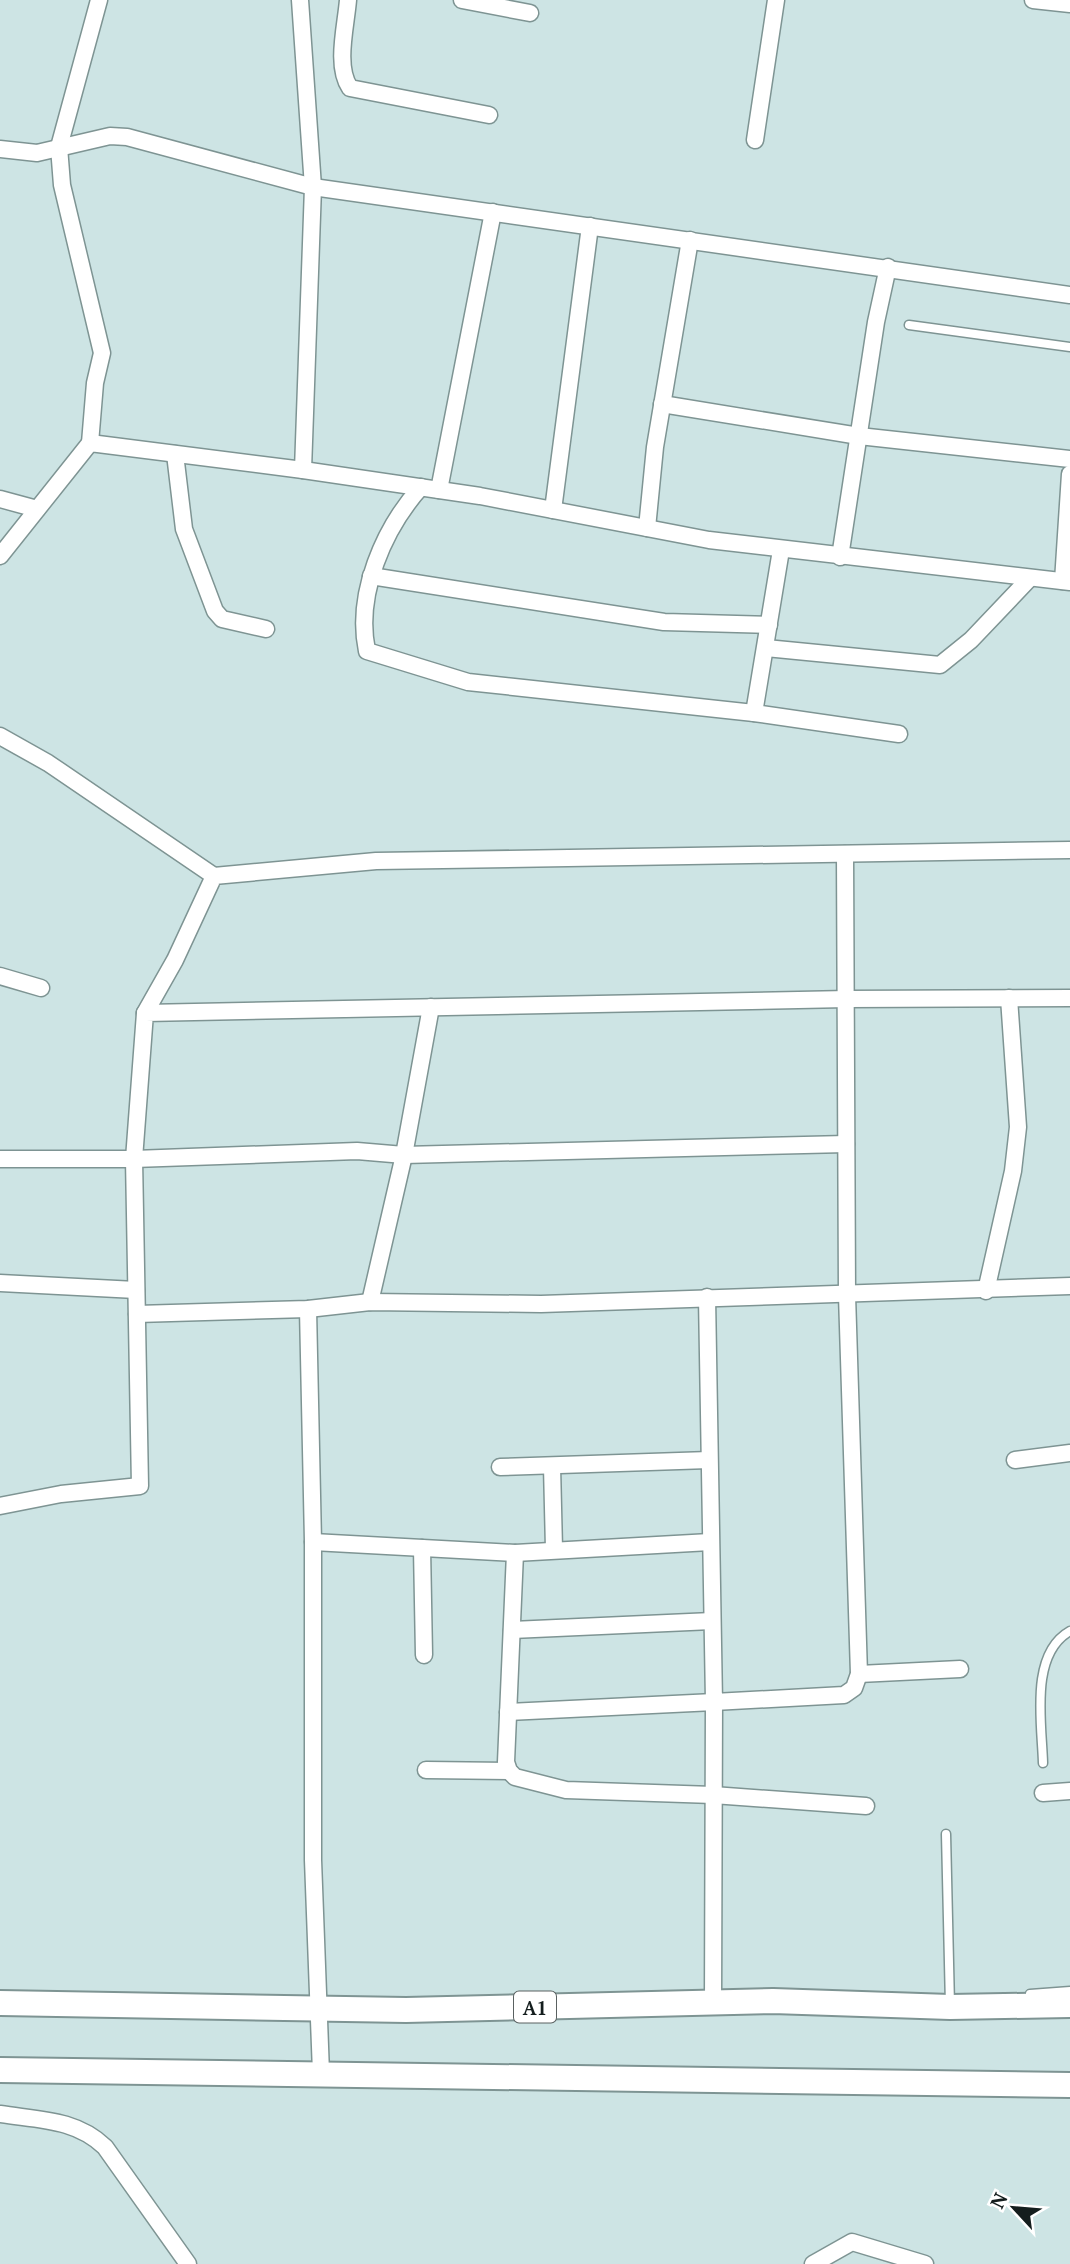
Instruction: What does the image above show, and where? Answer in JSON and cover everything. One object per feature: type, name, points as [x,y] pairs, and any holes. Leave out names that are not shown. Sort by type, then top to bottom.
[{"type":"main road","name":"A1","points":[[0,2003],[406,2010],[713,2002],[950,2002],[1070,2006]]},
{"type":"main road","points":[[0,2070],[1070,2085]]},
{"type":"street","points":[[0,556],[90,443],[95,383],[102,353],[62,185],[59,147],[99,0]]},
{"type":"street","points":[[300,0],[313,187],[303,470]]},
{"type":"street","points":[[348,0],[343,60],[345,80],[351,88],[489,115]]},
{"type":"street","points":[[463,0],[530,13]]},
{"type":"street","points":[[755,140],[776,0]]},
{"type":"street","points":[[1033,0],[1070,4]]},
{"type":"street","points":[[0,149],[37,153],[110,136],[127,137],[313,187],[1070,295]]},
{"type":"street","points":[[439,490],[493,212]]},
{"type":"street","points":[[553,510],[590,226]]},
{"type":"street","points":[[648,528],[662,404],[690,240]]},
{"type":"street","points":[[840,557],[888,267]]},
{"type":"street","points":[[662,404],[859,436],[1070,460]]},
{"type":"street","points":[[90,443],[421,487],[781,550],[1067,582],[1070,474]]},
{"type":"street","points":[[175,454],[184,529],[215,611],[222,618],[266,629]]},
{"type":"street","points":[[421,487],[401,509],[384,538],[371,576],[363,635],[367,651],[468,682],[754,713],[899,734]]},
{"type":"street","points":[[0,499],[37,509]]},
{"type":"street","points":[[754,713],[781,550]]},
{"type":"street","points":[[371,576],[664,622],[769,625]]},
{"type":"street","points":[[766,648],[940,665],[971,639],[1030,578]]},
{"type":"street","points":[[0,736],[48,763],[214,876],[376,862],[1070,850]]},
{"type":"street","points":[[508,1712],[844,1695],[854,1688],[859,1674],[847,1295],[845,854]]},
{"type":"street","points":[[0,1506],[61,1494],[140,1486],[134,1159],[145,1013],[214,876]]},
{"type":"street","points":[[0,976],[41,988]]},
{"type":"street","points":[[986,1291],[1013,1171],[1018,1127],[1009,998]]},
{"type":"street","points":[[145,1013],[847,999],[1070,998]]},
{"type":"street","points":[[370,1302],[404,1155],[431,1007]]},
{"type":"street","points":[[0,1159],[134,1159],[357,1151],[404,1155],[846,1144]]},
{"type":"street","points":[[0,1283],[136,1290]]},
{"type":"street","points":[[137,1314],[308,1309],[370,1302],[541,1304],[707,1297],[986,1291],[1070,1286]]},
{"type":"street","points":[[707,1297],[714,1702],[713,2002]]},
{"type":"street","points":[[308,1309],[313,1542],[313,1860],[321,2073]]},
{"type":"street","points":[[1015,1460],[1070,1453]]},
{"type":"street","points":[[500,1467],[709,1460]]},
{"type":"street","points":[[552,1466],[554,1549]]},
{"type":"street","points":[[313,1542],[515,1553],[710,1542]]},
{"type":"street","points":[[422,1548],[424,1655]]},
{"type":"street","points":[[509,1771],[506,1762],[515,1553]]},
{"type":"street","points":[[512,1630],[712,1621]]},
{"type":"street","points":[[859,1674],[960,1669]]},
{"type":"street","points":[[426,1770],[509,1771],[529,1782],[566,1790],[713,1795],[866,1805]]},
{"type":"street","points":[[1044,1793],[1070,1791]]},
{"type":"street","points":[[0,2114],[73,2125],[91,2134],[105,2147],[188,2264]]},
{"type":"street","points":[[813,2264],[852,2242],[925,2264]]},
{"type":"lane","points":[[909,325],[1070,347]]},
{"type":"lane","points":[[1043,1763],[1042,1685],[1049,1652],[1070,1631]]},
{"type":"lane","points":[[946,1834],[950,2002],[990,1996]]},
{"type":"lane","points":[[1017,1994],[1070,1991]]}]
